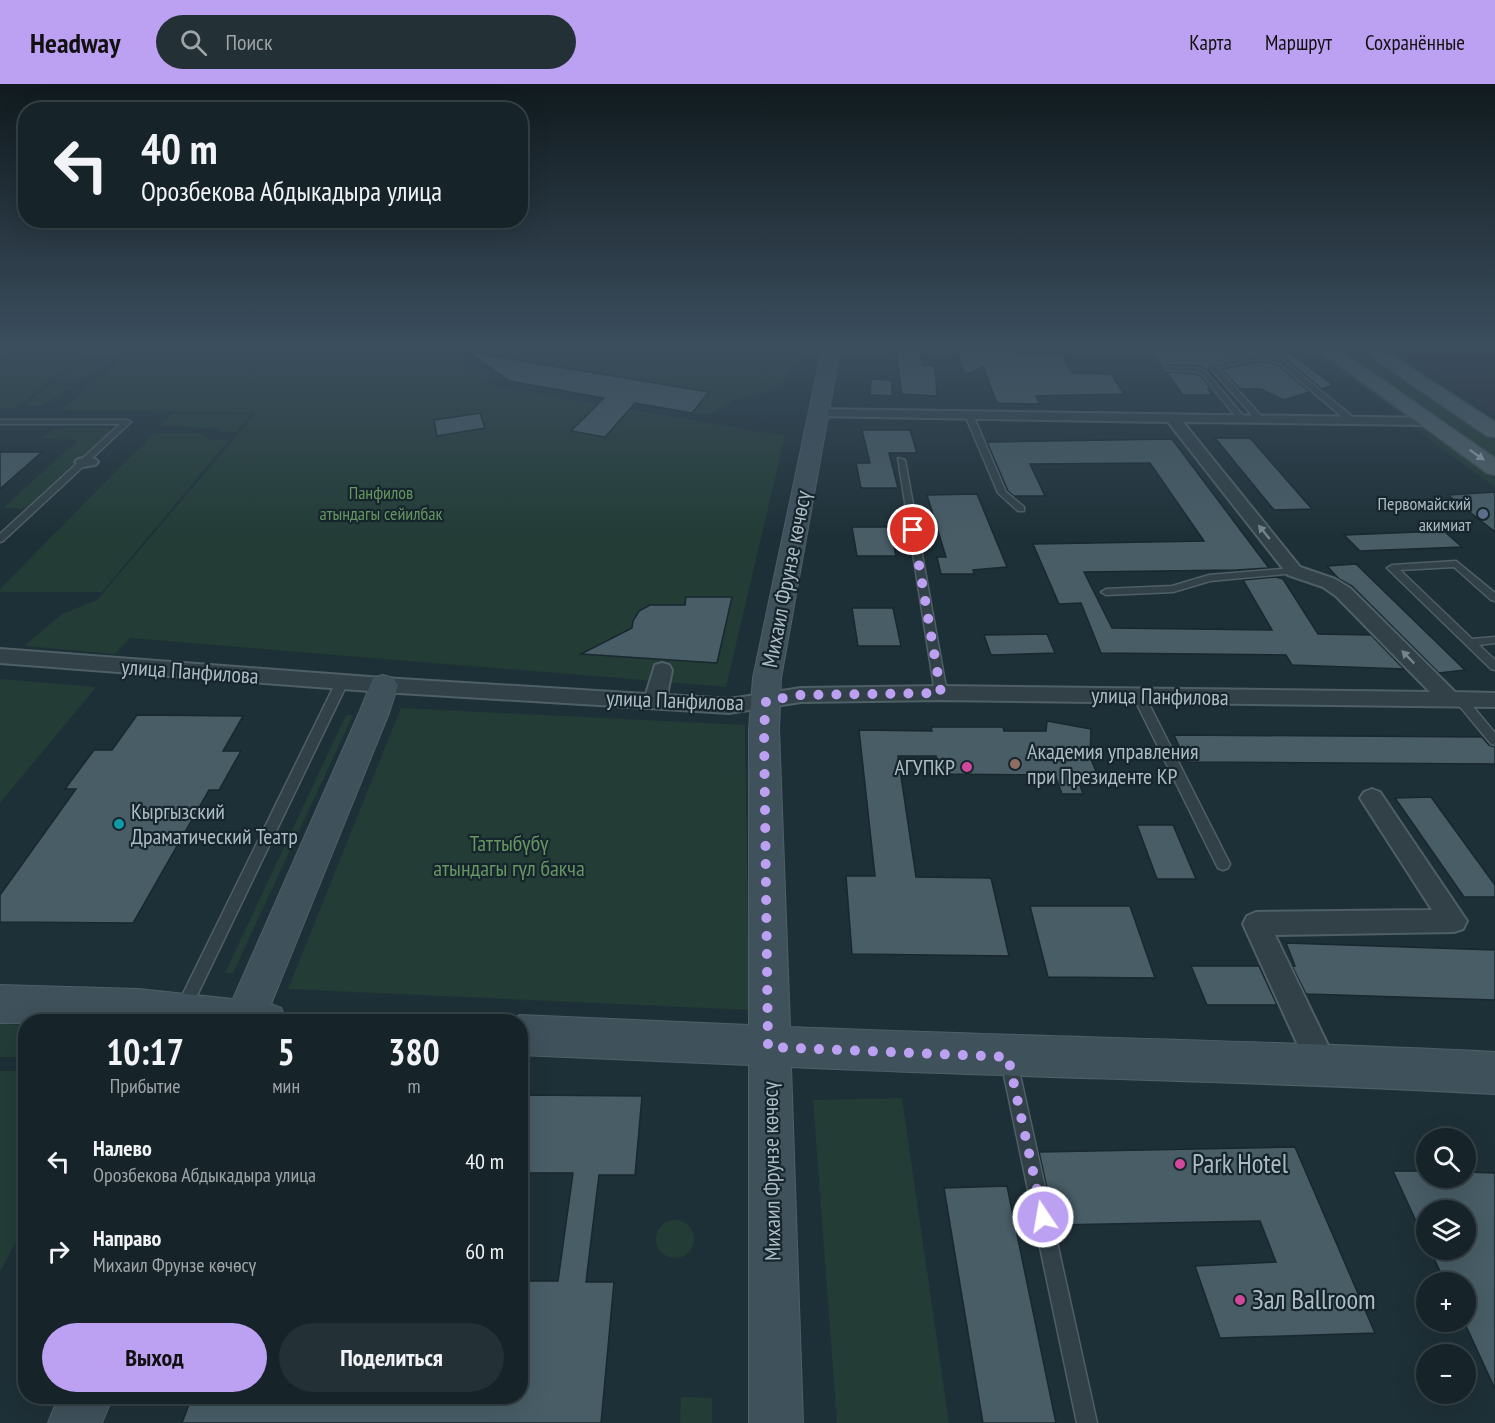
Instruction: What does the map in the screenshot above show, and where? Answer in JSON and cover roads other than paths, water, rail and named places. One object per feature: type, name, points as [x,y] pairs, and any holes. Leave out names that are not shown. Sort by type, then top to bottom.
[{"type":"main road","points":[[1414,411],[1495,468]]},
{"type":"main road","points":[[1465,411],[1495,431]]},
{"type":"main road","name":"Михаил Фрунзе көчөсү","points":[[776,1423],[764,729],[767,678],[818,413]]},
{"type":"main road","points":[[254,1014],[374,713],[383,685]]},
{"type":"main road","points":[[0,1004],[138,1008],[197,1014]]},
{"type":"main road","points":[[528,1035],[1008,1057],[1322,1064],[1495,1072]]},
{"type":"main road","points":[[75,1423],[83,1404]]},
{"type":"street","points":[[818,413],[1429,422]]},
{"type":"street","points":[[1172,418],[1294,571],[1329,583],[1344,591],[1455,699]]},
{"type":"street","name":"улица Панфилова","points":[[0,656],[383,685],[729,706],[801,695],[941,693],[1495,700]]},
{"type":"street","points":[[655,701],[662,670]]},
{"type":"street","points":[[1322,1064],[1256,924],[1454,921],[1372,798]]},
{"type":"lane","points":[[1236,411],[1242,419]]},
{"type":"lane","points":[[1253,411],[1260,419]]},
{"type":"lane","points":[[1341,411],[1351,420]]},
{"type":"lane","points":[[969,415],[1002,494],[1021,509]]},
{"type":"lane","points":[[0,422],[127,422],[86,462],[0,538]]},
{"type":"lane","points":[[901,460],[941,693]]},
{"type":"lane","points":[[1495,598],[1456,564],[1392,568],[1495,666]]},
{"type":"lane","points":[[1106,592],[1173,589],[1209,578],[1294,571]]},
{"type":"lane","points":[[1472,642],[1495,640]]},
{"type":"lane","points":[[181,1012],[342,682]]},
{"type":"lane","points":[[1138,696],[1223,864]]},
{"type":"lane","points":[[1455,699],[1495,741]]},
{"type":"lane","points":[[1008,1057],[1087,1423]]},
{"type":"place","name":"Первомайский акимиат","points":[[1483,514]]},
{"type":"place","name":"Академия управления при Президенте КР","points":[[1015,764]]},
{"type":"place","name":"АГУПКР","points":[[967,767]]},
{"type":"place","name":"Кыргызский Драматический Театр","points":[[119,824]]},
{"type":"place","name":"Park Hotel","points":[[1180,1164]]},
{"type":"place","name":"Зал Ballroom","points":[[1240,1300]]},
{"type":"park label","name":"Панфилов атындагы сейилбак","points":[[381,503]]},
{"type":"park label","name":"Таттыбүбү атындагы гүл бакча","points":[[509,856]]}]
